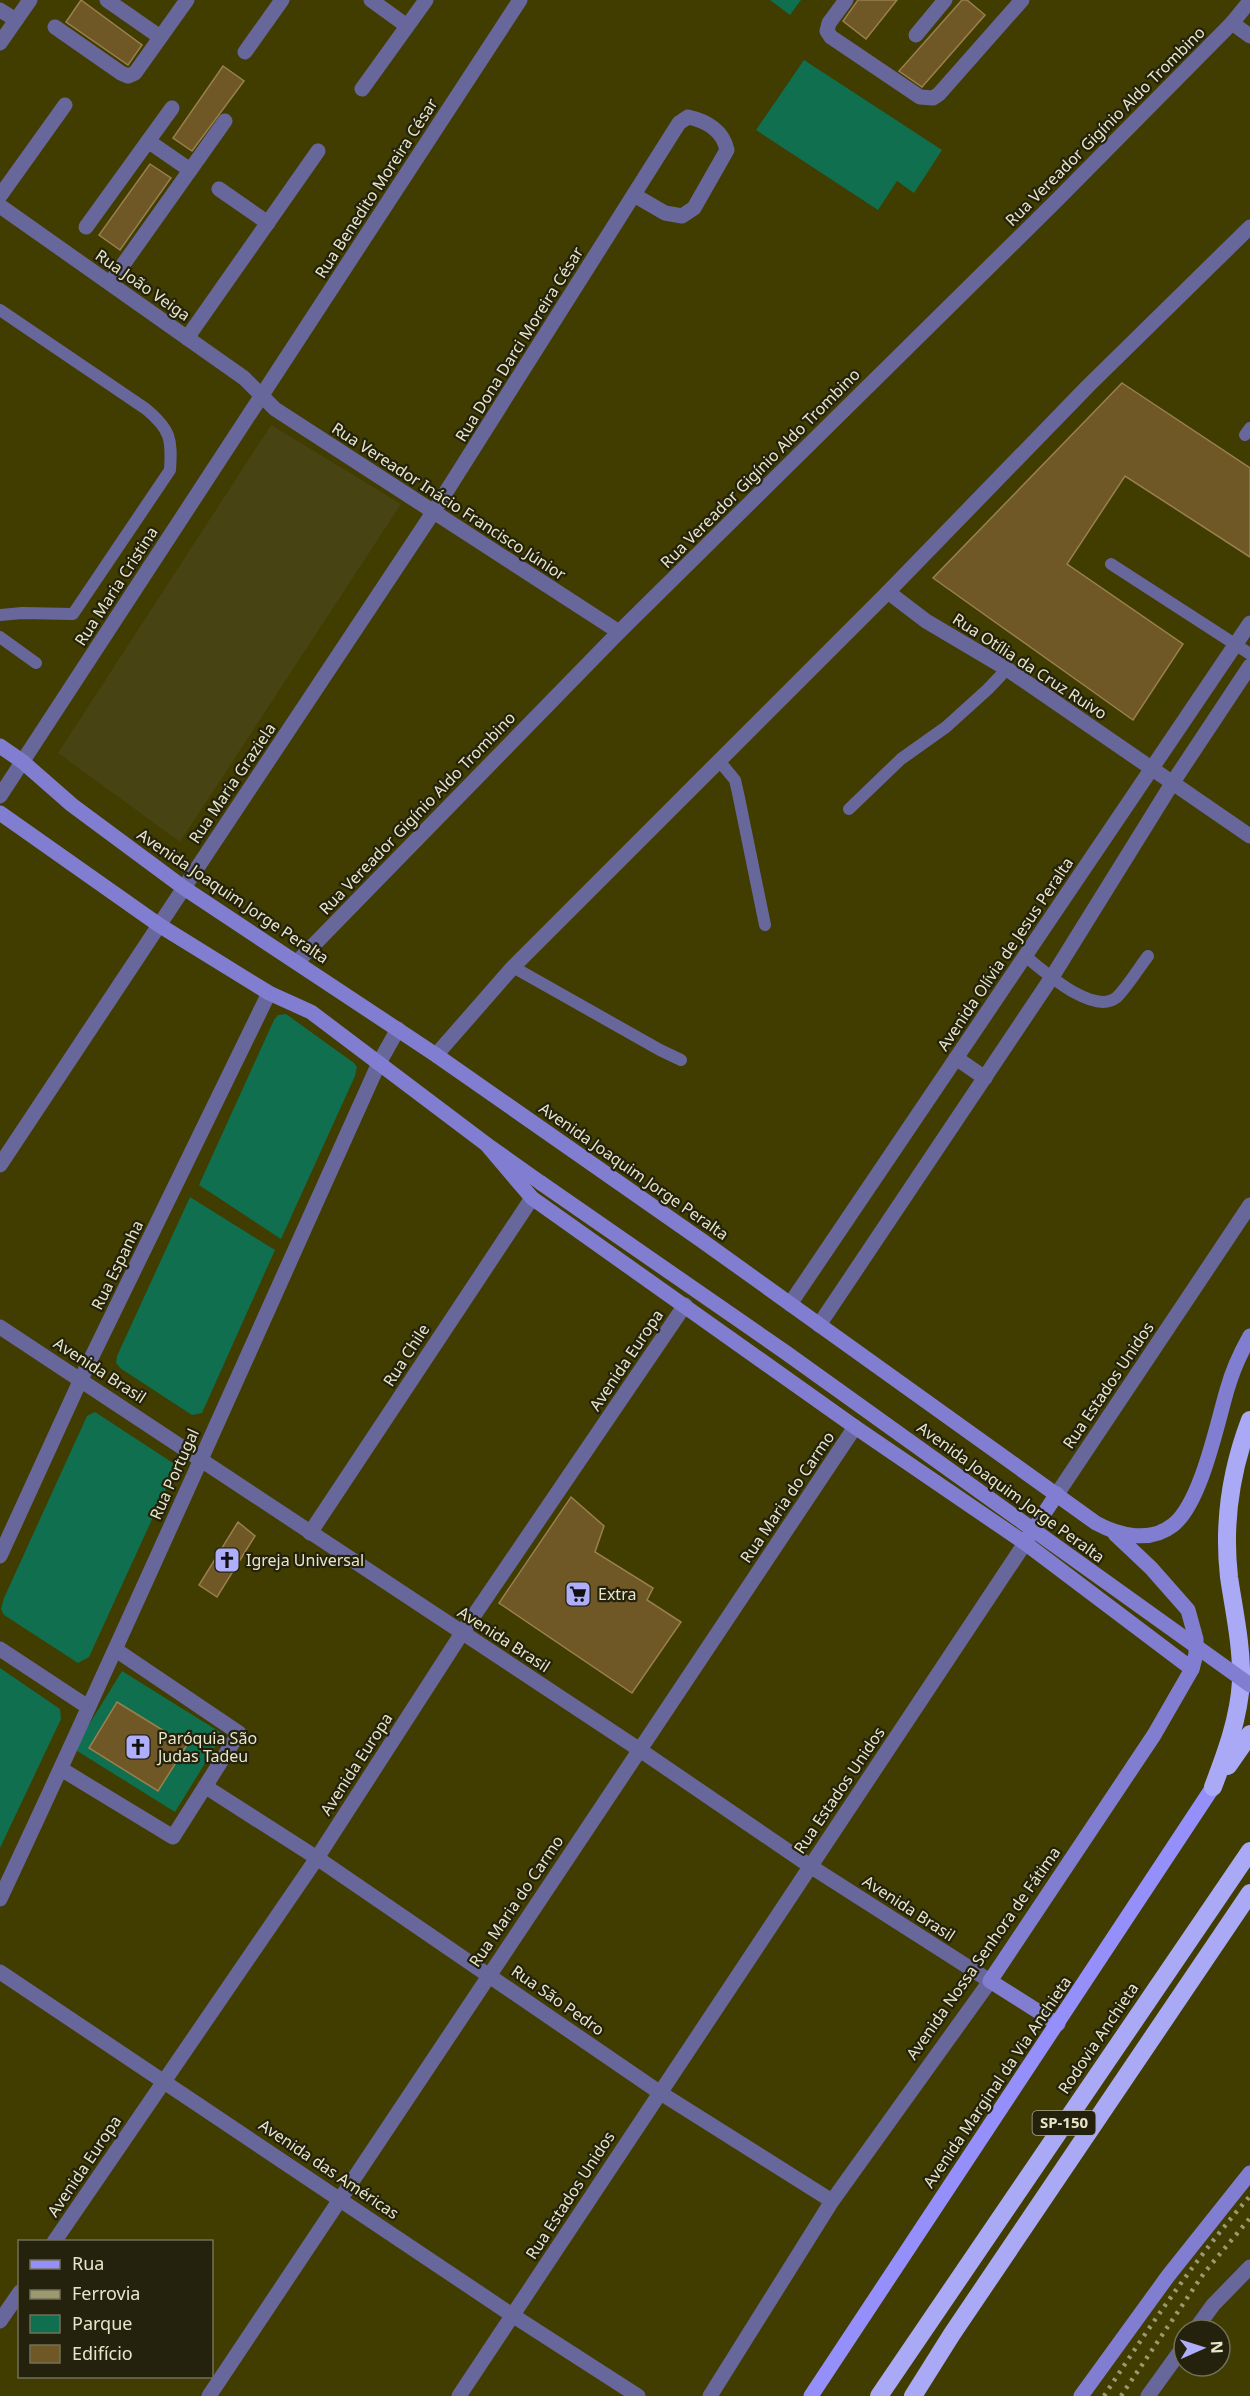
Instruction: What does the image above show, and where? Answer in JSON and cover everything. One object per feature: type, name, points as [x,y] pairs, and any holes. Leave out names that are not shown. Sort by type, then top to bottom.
[{"type":"highway","points":[[1213,1787],[1227,1751],[1236,1717],[1241,1682],[1227,1540],[1234,1471],[1250,1420]]},
{"type":"highway","points":[[1213,1787],[1250,1734]]},
{"type":"highway","name":"Rodovia Anchieta","points":[[879,2396],[1250,1851]]},
{"type":"highway","name":"SP-150","points":[[914,2396],[959,2324],[1250,1893]]},
{"type":"main road","name":"Avenida Marginal da Via Anchieta","points":[[811,2396],[1213,1787]]},
{"type":"street","points":[[0,43],[30,0]]},
{"type":"street","points":[[107,0],[160,37]]},
{"type":"street","points":[[55,27],[128,76],[135,73],[187,0]]},
{"type":"street","points":[[245,52],[282,0]]},
{"type":"street","points":[[371,0],[407,26]]},
{"type":"street","points":[[363,89],[426,0]]},
{"type":"street","name":"Rua Benedito Moreira César","points":[[262,396],[520,0]]},
{"type":"street","points":[[846,0],[829,23],[826,31],[831,37],[920,97],[927,99],[939,94],[1020,1]]},
{"type":"street","points":[[916,35],[945,0]]},
{"type":"street","name":"Rua Vereador Gigínio Aldo Trombino","points":[[298,962],[619,632],[1057,201],[1232,23],[1248,1]]},
{"type":"street","points":[[0,10],[16,20]]},
{"type":"street","points":[[1232,23],[1250,36]]},
{"type":"street","points":[[0,196],[65,105]]},
{"type":"street","points":[[86,227],[172,108]]},
{"type":"street","name":"Rua Dona Darci Moreira César","points":[[434,511],[634,195],[680,123],[688,117],[699,119],[719,132],[727,150],[694,208],[681,216],[665,213],[634,195]]},
{"type":"street","points":[[110,284],[225,122]]},
{"type":"street","points":[[148,141],[190,170]]},
{"type":"street","points":[[187,338],[318,151]]},
{"type":"street","points":[[219,189],[268,223]]},
{"type":"street","name":"Rua João Veiga","points":[[0,206],[244,378],[262,396]]},
{"type":"street","points":[[436,1055],[513,967],[720,762],[1088,386],[1250,227]]},
{"type":"street","name":"Rua Vereador Inácio Francisco Júnior","points":[[262,396],[275,410],[619,632]]},
{"type":"street","name":"Rua Maria Cristina","points":[[0,796],[262,396]]},
{"type":"street","name":"Rua Maria Graziela","points":[[0,1165],[434,511]]},
{"type":"street","name":"Rua Otília da Cruz Ruivo","points":[[888,592],[926,621],[1007,669],[1250,836]]},
{"type":"street","name":"Avenida Olívia de Jesus Peralta","points":[[790,1304],[1250,623]]},
{"type":"street","points":[[819,1325],[1052,977],[1173,782],[1250,666]]},
{"type":"street","name":"Avenida Joaquim Jorge Peralta","points":[[0,746],[23,762],[72,805],[184,888],[436,1055],[1096,1523],[1115,1534],[1136,1536],[1156,1534],[1173,1525],[1190,1506],[1215,1434],[1227,1388],[1247,1341]]},
{"type":"street","name":"Avenida Joaquim Jorge Peralta","points":[[0,813],[159,925],[269,993],[311,1012],[486,1144],[785,1352],[1250,1685]]},
{"type":"street","name":"Rua Espanha","points":[[0,1556],[81,1379],[269,993]]},
{"type":"street","name":"Rua Portugal","points":[[0,1899],[116,1650],[379,1063],[398,1029]]},
{"type":"street","points":[[956,1058],[985,1078]]},
{"type":"street","name":"Avenida Joaquim Jorge Peralta","points":[[486,1144],[532,1198],[855,1427],[1024,1543],[1192,1669]]},
{"type":"street","name":"Rua Chile","points":[[310,1533],[532,1198]]},
{"type":"street","name":"Rua Estados Unidos","points":[[459,2396],[1250,1205]]},
{"type":"street","name":"Avenida Europa","points":[[55,2240],[317,1858],[462,1633],[685,1305]]},
{"type":"street","name":"Avenida Brasil","points":[[0,1327],[640,1750],[810,1866],[990,1981]]},
{"type":"street","name":"Rua Maria do Carmo","points":[[209,2396],[855,1427]]},
{"type":"street","name":"Avenida Nossa Senhora de Fátima","points":[[710,2396],[832,2200],[990,1981],[1154,1735],[1192,1669],[1196,1654],[1196,1639],[1188,1610],[1151,1568],[1115,1534]]},
{"type":"street","points":[[0,1648],[88,1707]]},
{"type":"street","points":[[61,1769],[173,1837],[239,1732],[116,1650]]},
{"type":"street","name":"Rua São Pedro","points":[[206,1787],[317,1858],[659,2092],[832,2200]]},
{"type":"street","name":"Avenida das Américas","points":[[0,1972],[341,2198],[512,2315],[638,2396]]},
{"type":"street","points":[[990,1981],[1058,2024]]},
{"type":"street","points":[[1081,2396],[1168,2276],[1250,2173]]},
{"type":"street","points":[[1204,2318],[1213,2305],[1247,2275]]},
{"type":"street","points":[[0,2321],[18,2295]]},
{"type":"street","points":[[1148,2396],[1172,2363]]},
{"type":"lane","points":[[0,310],[146,409],[160,421],[172,444],[170,470],[73,614],[0,615]]},
{"type":"lane","points":[[1111,564],[1250,654]]},
{"type":"lane","points":[[0,637],[36,663]]},
{"type":"lane","points":[[849,809],[901,759],[945,727],[1007,669]]},
{"type":"lane","points":[[720,762],[729,770],[738,794],[765,925]]},
{"type":"lane","points":[[1025,956],[1091,1002],[1105,1003],[1116,997],[1148,956]]},
{"type":"lane","points":[[513,967],[681,1060]]},
{"type":"shaded area","points":[[271,425],[401,504],[180,842],[58,753]]},
{"type":"green space","points":[[770,0],[801,0],[790,15]]},
{"type":"green space","points":[[804,60],[942,150],[914,193],[897,181],[878,210],[756,130]]},
{"type":"green space","points":[[286,1014],[357,1067],[355,1076],[281,1239],[199,1185],[274,1020],[278,1015]]},
{"type":"green space","points":[[190,1197],[275,1250],[202,1413],[192,1415],[120,1368],[116,1363],[117,1356]]},
{"type":"green space","points":[[95,1412],[173,1463],[175,1469],[89,1657],[78,1663],[4,1615],[1,1609],[87,1416]]},
{"type":"green space","points":[[0,1668],[60,1709],[61,1719],[0,1848]]},
{"type":"green space","points":[[122,1671],[223,1734],[175,1812],[74,1749]]},
{"type":"building","points":[[81,0],[142,45],[128,65],[66,22]]},
{"type":"building","points":[[858,0],[897,0],[866,39],[843,21]]},
{"type":"building","points":[[962,0],[967,0],[985,15],[922,87],[899,71]]},
{"type":"building","points":[[223,66],[244,81],[192,151],[173,138]]},
{"type":"building","points":[[150,164],[171,178],[120,250],[99,235]]},
{"type":"building","points":[[1122,383],[1250,468],[1250,557],[1125,476],[1067,564],[1183,644],[1133,720],[933,578]]},
{"type":"building","name":"Extra","points":[[571,1497],[604,1526],[595,1552],[653,1588],[647,1600],[681,1622],[632,1693],[499,1603]]},
{"type":"building","name":"Igreja Universal","points":[[238,1522],[255,1536],[217,1597],[199,1585]]},
{"type":"building","name":"Paróquia São Judas Tadeu","points":[[117,1702],[187,1745],[158,1791],[89,1748]]},
{"type":"railway","points":[[1104,2396],[1174,2293],[1250,2196]]},
{"type":"railway","points":[[1121,2396],[1204,2273],[1250,2218]]},
{"type":"place","name":"Igreja Universal","points":[[227,1560]]},
{"type":"place","name":"Extra","points":[[578,1594]]},
{"type":"place","name":"Paróquia São Judas Tadeu","points":[[138,1747]]}]
